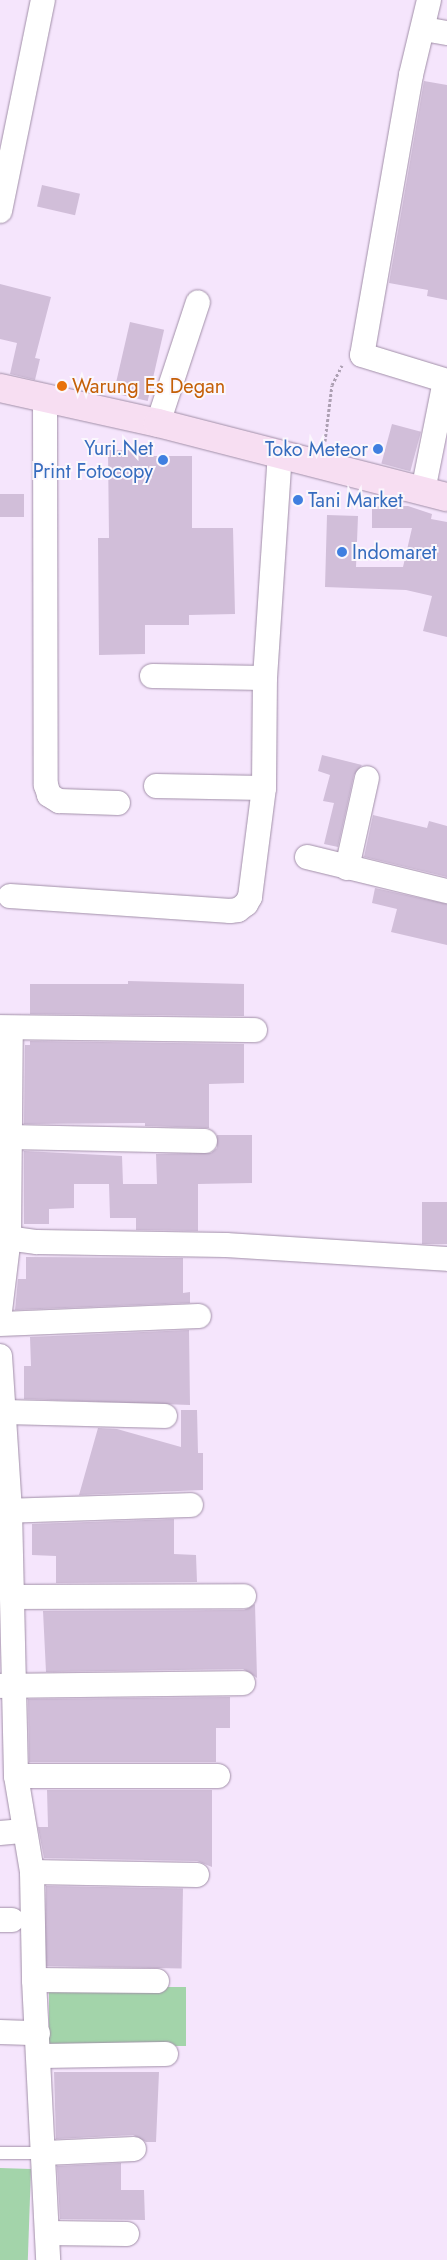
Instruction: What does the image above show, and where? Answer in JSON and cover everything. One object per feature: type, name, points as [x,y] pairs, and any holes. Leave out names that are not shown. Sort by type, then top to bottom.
[{"type":"main road","points":[[0,388],[158,423],[435,494]]},
{"type":"street","points":[[0,211],[43,0]]},
{"type":"street","points":[[429,0],[424,29],[411,75],[362,355],[446,381],[435,494]]},
{"type":"street","points":[[424,29],[447,33]]},
{"type":"street","points":[[158,423],[198,302]]},
{"type":"street","points":[[45,398],[46,785],[49,795],[59,801],[118,803]]},
{"type":"street","points":[[10,896],[238,910],[250,897],[264,788],[266,678],[280,454]]},
{"type":"street","points":[[152,676],[266,678]]},
{"type":"street","points":[[347,868],[367,778]]},
{"type":"street","points":[[156,786],[264,788]]},
{"type":"street","points":[[307,857],[447,891]]},
{"type":"street","points":[[0,1311],[9,1137],[6,1027],[255,1030]]},
{"type":"street","points":[[9,1137],[205,1141]]},
{"type":"street","points":[[5,1237],[37,1242],[226,1245],[447,1259]]},
{"type":"street","points":[[0,1324],[199,1316]]},
{"type":"street","points":[[0,1356],[5,1511],[13,1597],[6,1686],[16,1776],[32,1872],[34,1980],[40,2056],[48,2260]]},
{"type":"street","points":[[1,1412],[165,1416]]},
{"type":"street","points":[[5,1511],[191,1505]]},
{"type":"street","points":[[13,1597],[244,1596]]},
{"type":"street","points":[[6,1686],[243,1683]]},
{"type":"street","points":[[16,1776],[218,1776]]},
{"type":"street","points":[[0,1833],[24,1831]]},
{"type":"street","points":[[32,1872],[197,1875]]},
{"type":"street","points":[[34,1980],[158,1981]]},
{"type":"street","points":[[0,2032],[38,2033]]},
{"type":"street","points":[[40,2056],[166,2054]]},
{"type":"street","points":[[45,2158],[134,2149]]},
{"type":"street","points":[[47,2233],[127,2234]]},
{"type":"lane","points":[[0,2153],[45,2158]]},
{"type":"path","points":[[322,465],[332,386],[340,367],[348,359],[362,355]]},
{"type":"green space","points":[[49,1987],[186,1987],[186,2046],[49,2046]]},
{"type":"green space","points":[[0,2168],[31,2169],[28,2260],[0,2260]]},
{"type":"building","points":[[424,81],[447,85],[447,300],[427,296],[428,290],[389,283]]},
{"type":"building","points":[[42,185],[80,194],[75,215],[37,206]]},
{"type":"building","points":[[0,284],[51,297],[35,358],[40,359],[35,380],[10,374],[17,343],[0,339]]},
{"type":"building","points":[[130,322],[164,330],[148,401],[114,393]]},
{"type":"building","points":[[392,424],[421,432],[410,471],[381,464]]},
{"type":"building","points":[[108,450],[144,450],[144,456],[192,456],[192,528],[233,528],[235,614],[189,615],[189,625],[145,625],[145,654],[99,655],[98,538],[109,538]]},
{"type":"building","points":[[0,494],[24,494],[24,517],[0,517]]},
{"type":"building","points":[[372,506],[408,506],[432,514],[431,519],[447,522],[447,637],[423,631],[432,596],[406,590],[325,587],[327,515],[358,516],[356,567],[403,567],[412,528],[372,528]]},
{"type":"building","points":[[322,755],[362,765],[354,775],[338,847],[324,844],[334,803],[323,801],[330,775],[318,771]]},
{"type":"building","points":[[373,815],[427,828],[429,821],[447,826],[447,877],[364,857]]},
{"type":"building","points":[[375,888],[447,904],[447,945],[391,932],[397,909],[372,903]]},
{"type":"building","points":[[128,981],[244,984],[244,1016],[30,1014],[30,984],[128,984]]},
{"type":"building","points":[[30,1041],[244,1044],[244,1083],[209,1084],[209,1128],[145,1126],[145,1123],[24,1124],[25,1045],[30,1045]]},
{"type":"building","points":[[217,1135],[252,1135],[252,1183],[198,1184],[198,1231],[136,1230],[136,1218],[110,1218],[109,1184],[157,1184],[156,1154],[211,1153],[217,1148]]},
{"type":"building","points":[[24,1151],[122,1156],[123,1184],[74,1184],[74,1208],[49,1209],[49,1224],[24,1224]]},
{"type":"building","points":[[422,1202],[447,1202],[447,1244],[422,1244]]},
{"type":"building","points":[[26,1257],[183,1258],[183,1293],[190,1292],[190,1303],[15,1310],[18,1279],[26,1279]]},
{"type":"building","points":[[189,1330],[190,1405],[24,1399],[24,1366],[31,1366],[30,1337]]},
{"type":"building","points":[[181,1410],[197,1410],[198,1453],[203,1453],[203,1490],[79,1495],[98,1428],[117,1429],[181,1447]]},
{"type":"building","points":[[174,1519],[174,1554],[196,1555],[197,1582],[56,1583],[56,1556],[32,1555],[32,1524]]},
{"type":"building","points":[[255,1604],[257,1678],[243,1669],[46,1672],[43,1611],[244,1610]]},
{"type":"building","points":[[230,1697],[230,1728],[216,1728],[216,1762],[29,1762],[28,1699]]},
{"type":"building","points":[[47,1790],[212,1790],[212,1867],[197,1861],[44,1858],[38,1827],[48,1827]]},
{"type":"building","points":[[46,1886],[183,1888],[182,1968],[45,1966]]},
{"type":"building","points":[[54,2072],[159,2072],[156,2142],[146,2142],[133,2135],[56,2139]]},
{"type":"building","points":[[121,2163],[121,2190],[144,2190],[145,2220],[60,2219],[57,2166]]},
{"type":"place","name":"Warung Es Degan","points":[[62,386]]},
{"type":"place","name":"Toko Meteor","points":[[378,449]]},
{"type":"place","name":"Yuri.Net Print Fotocopy","points":[[163,460]]},
{"type":"place","name":"Tani Market","points":[[298,500]]},
{"type":"place","name":"Indomaret","points":[[342,552]]}]
